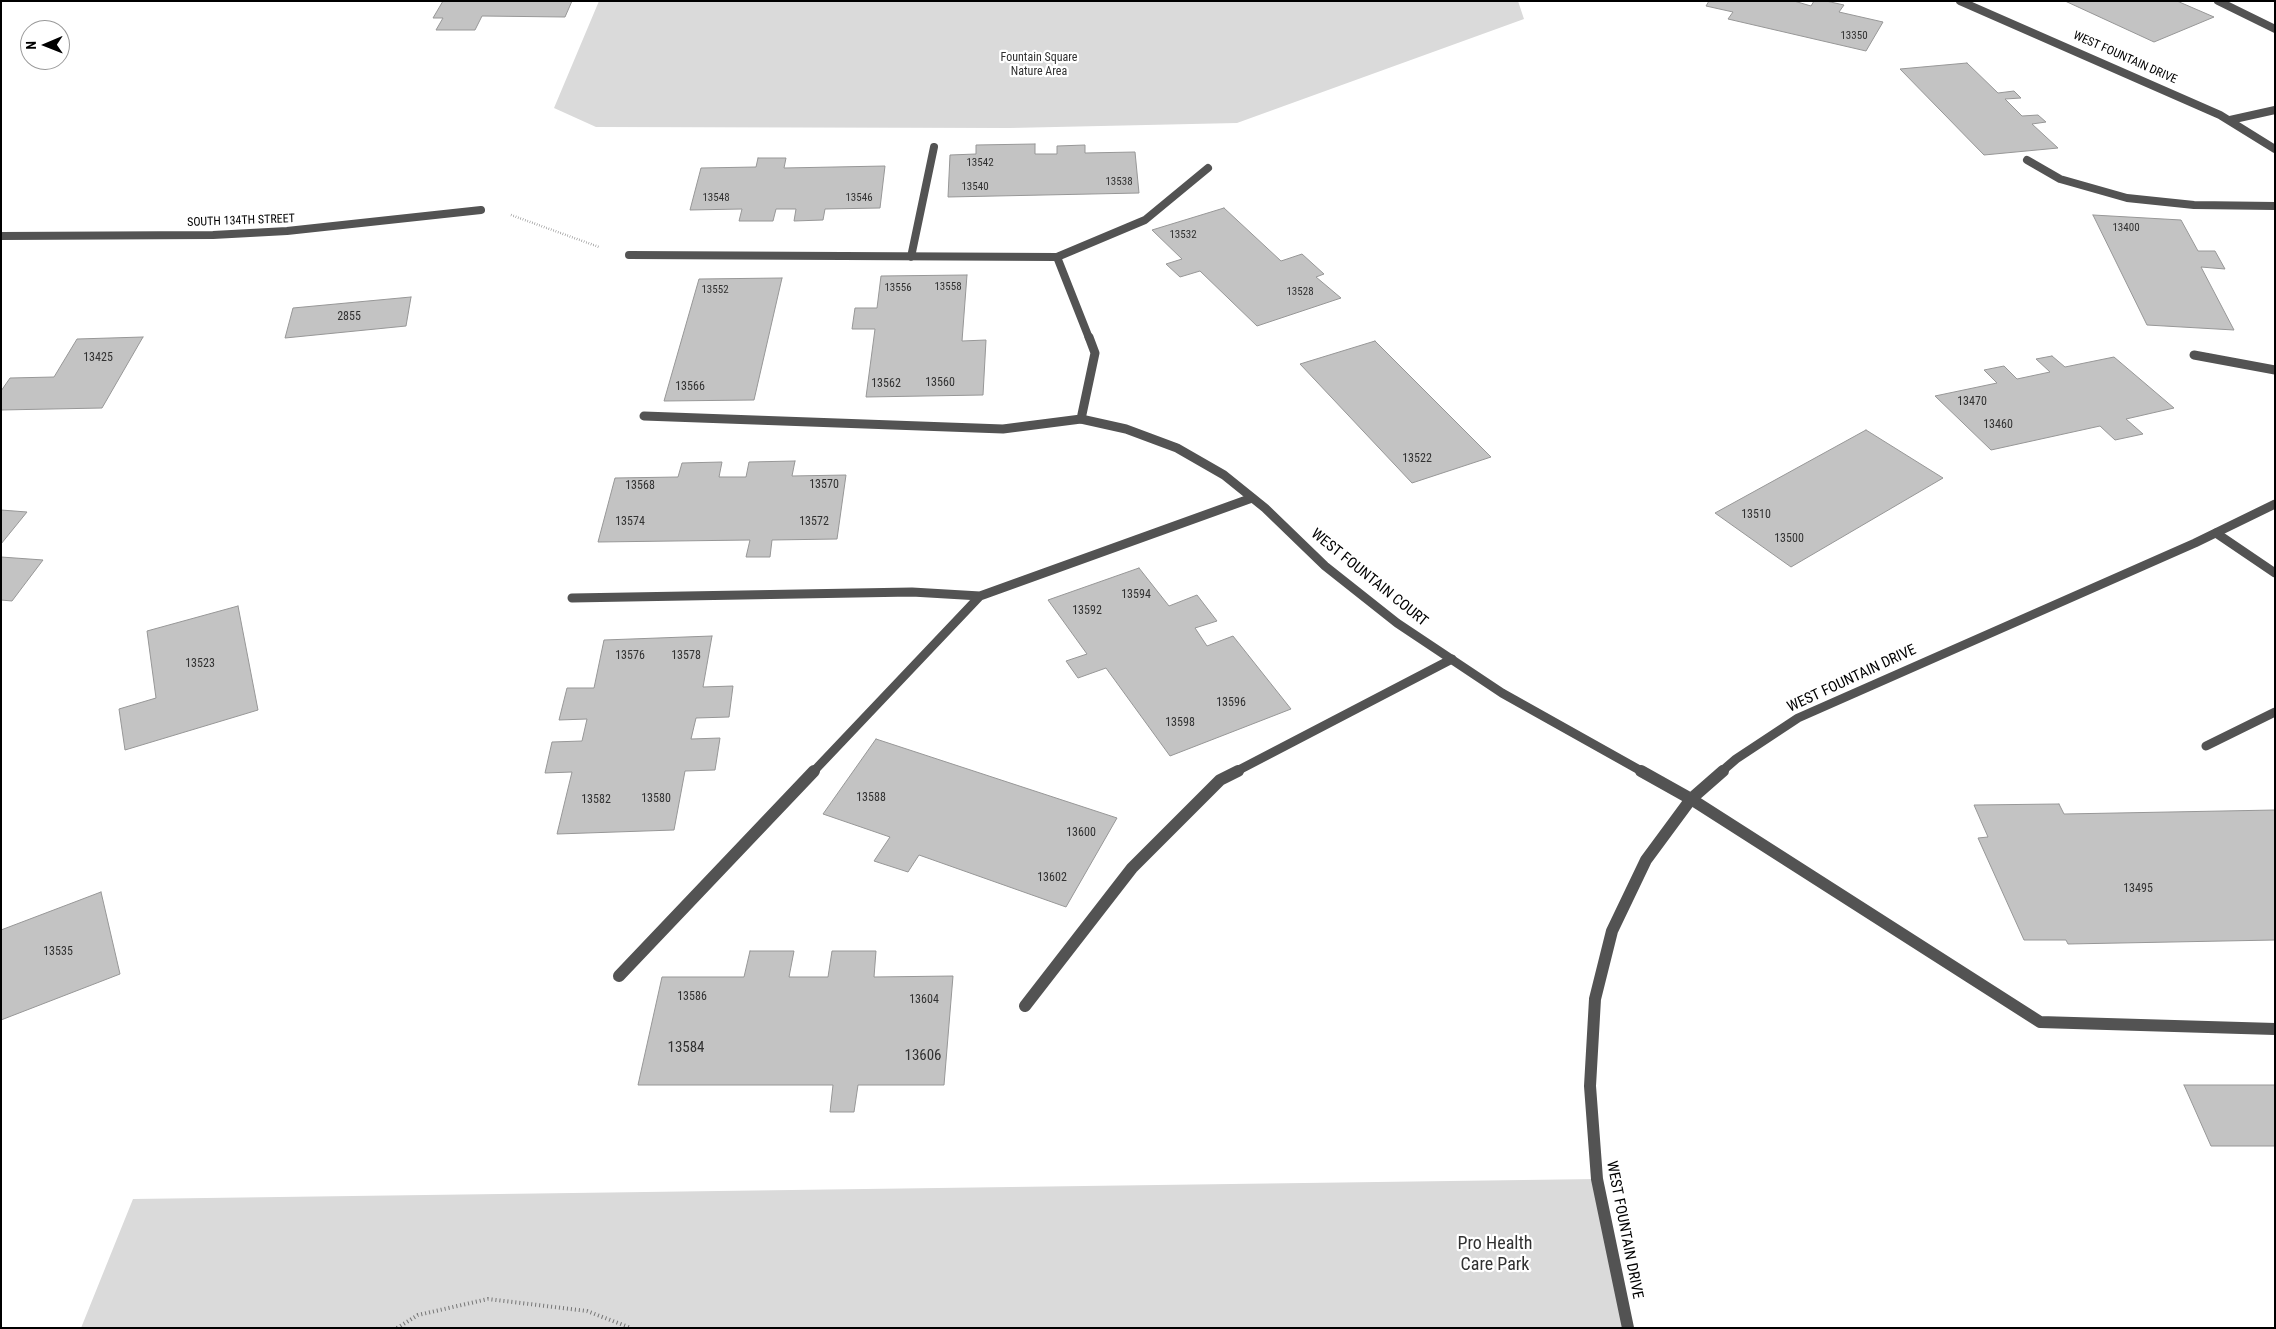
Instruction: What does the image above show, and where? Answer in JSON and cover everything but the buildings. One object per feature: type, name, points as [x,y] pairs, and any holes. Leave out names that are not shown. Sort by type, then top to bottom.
[{"type":"street","name":"WEST FOUNTAIN DRIVE","points":[[1960,1],[2230,120],[2275,149]]},
{"type":"street","points":[[2218,1],[2275,30]]},
{"type":"street","points":[[2230,120],[2275,110]]},
{"type":"street","points":[[911,257],[934,147]]},
{"type":"street","points":[[2027,160],[2060,179],[2127,198],[2194,205],[2275,206]]},
{"type":"street","points":[[628,255],[1057,257],[1146,220],[1208,168]]},
{"type":"street","name":"SOUTH 134TH STREET","points":[[1,236],[213,235],[287,231],[481,210]]},
{"type":"street","points":[[644,416],[1003,429],[1082,419],[1095,353],[1057,257]]},
{"type":"street","points":[[2194,355],[2262,366],[2275,370]]},
{"type":"street","name":"WEST FOUNTAIN COURT","points":[[1082,419],[1126,429],[1177,448],[1224,475],[1252,498],[1325,566],[1397,623],[1502,693],[1691,799],[2040,1022],[2275,1029]]},
{"type":"street","points":[[572,598],[912,592],[980,596],[1252,498]]},
{"type":"street","name":"WEST FOUNTAIN DRIVE","points":[[1628,1328],[1597,1179],[1590,1086],[1595,999],[1612,931],[1637,878],[1646,860],[1691,799],[1736,759],[1798,718],[2216,533],[2275,504]]},
{"type":"street","points":[[2216,533],[2275,572]]},
{"type":"street","points":[[619,976],[980,596]]},
{"type":"street","points":[[1024,1006],[1132,868],[1220,780],[1452,659]]},
{"type":"street","points":[[2206,746],[2275,712]]},
{"type":"path","points":[[481,210],[504,212],[562,234],[628,255]]},
{"type":"path","points":[[397,1328],[418,1315],[488,1298],[587,1311],[631,1328]]},
{"type":"green space","name":"Fountain Square Nature Area","points":[[599,1],[1518,1],[1524,19],[1237,123],[1010,128],[596,127],[554,108]]},
{"type":"green space","name":"Pro Health Care Park","points":[[1597,1179],[1628,1328],[81,1328],[133,1199]]}]
